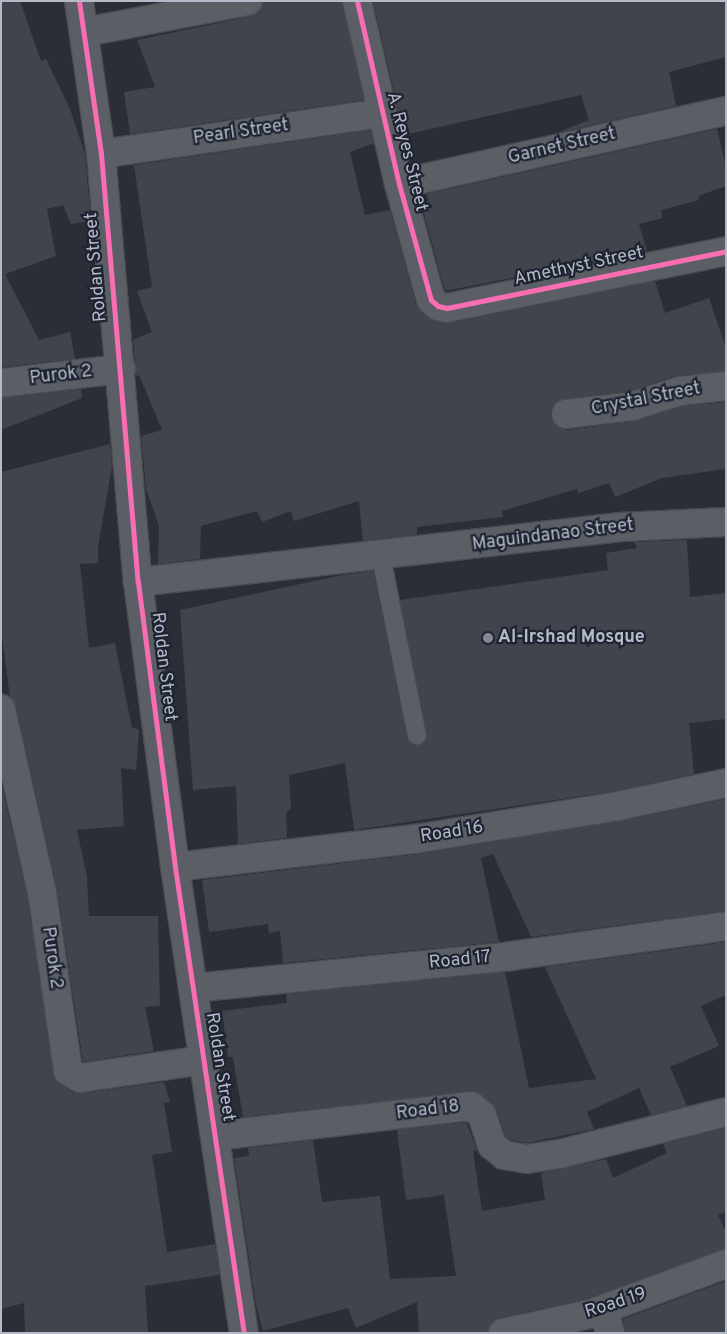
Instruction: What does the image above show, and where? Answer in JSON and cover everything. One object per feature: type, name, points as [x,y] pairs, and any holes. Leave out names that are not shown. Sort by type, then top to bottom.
[{"type":"street","name":"Roldan Street","points":[[79,1],[86,32],[101,154],[138,582],[175,866],[244,1333]]},
{"type":"street","points":[[86,32],[248,1]]},
{"type":"street","name":"A. Reyes Street","points":[[357,1],[398,184],[431,300],[438,306]]},
{"type":"street","name":"Garnet Street","points":[[398,184],[726,111]]},
{"type":"street","name":"Pearl Street","points":[[101,154],[382,113]]},
{"type":"street","name":"Amethyst Street","points":[[438,306],[447,308],[726,251]]},
{"type":"street","name":"Purok 2","points":[[1,383],[121,369]]},
{"type":"street","name":"Crystal Street","points":[[566,414],[634,406],[680,391],[726,386]]},
{"type":"street","name":"Maguindanao Street","points":[[138,582],[381,557],[622,527],[726,522]]},
{"type":"street","name":"Purok 2","points":[[1,709],[43,900],[68,1071],[80,1078],[203,1060]]},
{"type":"street","name":"Road 16","points":[[175,866],[415,839],[618,806],[726,783]]},
{"type":"street","name":"Road 17","points":[[193,988],[511,956],[726,926]]},
{"type":"street","name":"Road 18","points":[[215,1136],[471,1106],[482,1115],[492,1145],[504,1155],[527,1159],[560,1154],[726,1112]]},
{"type":"street","name":"Road 19","points":[[504,1333],[607,1321],[726,1264]]},
{"type":"lane","points":[[381,557],[417,735]]},
{"type":"building","points":[[1,1],[20,1],[41,61],[46,59],[70,109],[85,154],[91,221],[71,224],[63,205],[47,209],[56,256],[5,274],[39,340],[70,332],[75,359],[1,367]]},
{"type":"building","points":[[263,1],[342,1],[364,100],[130,134],[124,92],[155,87],[137,40],[251,16],[259,12]]},
{"type":"building","points":[[373,1],[726,1],[726,57],[669,72],[676,106],[556,133],[589,120],[581,95],[404,135]]},
{"type":"building","points":[[717,129],[726,168],[726,186],[698,196],[699,200],[661,210],[663,218],[639,224],[647,251],[445,291],[421,203],[429,201],[426,194]]},
{"type":"building","points":[[371,130],[374,143],[350,152],[365,215],[390,210],[416,304],[434,321],[450,323],[655,281],[665,313],[709,298],[726,348],[726,371],[675,376],[630,391],[564,399],[552,407],[550,415],[554,424],[568,430],[635,421],[683,406],[726,402],[726,469],[662,478],[615,497],[609,483],[578,493],[577,489],[502,511],[503,517],[417,527],[417,535],[363,541],[359,501],[294,521],[291,511],[262,522],[257,511],[201,526],[200,559],[158,564],[159,526],[146,489],[141,436],[162,430],[139,375],[136,376],[133,340],[152,332],[137,291],[152,287],[134,165]]},
{"type":"building","points":[[81,389],[82,398],[1,430],[1,398]]},
{"type":"building","points":[[110,444],[112,467],[98,546],[98,563],[80,564],[89,648],[115,643],[132,728],[139,729],[136,770],[121,768],[124,826],[77,830],[87,877],[89,916],[158,916],[160,1006],[145,1007],[154,1051],[83,1062],[57,889],[16,706],[10,697],[1,629],[1,472]]},
{"type":"building","points":[[687,540],[690,597],[726,593],[726,719],[689,723],[694,774],[615,791],[354,830],[345,763],[289,775],[291,808],[286,813],[287,838],[238,844],[236,786],[193,790],[180,610],[342,575],[373,571],[407,737],[409,742],[419,745],[424,743],[427,733],[400,600],[608,570],[606,553],[637,548],[634,542]]},
{"type":"building","points":[[1,782],[27,895],[55,1079],[72,1092],[82,1093],[164,1082],[170,1102],[164,1103],[172,1152],[152,1155],[167,1252],[215,1244],[220,1275],[145,1286],[148,1333],[25,1333],[24,1303],[1,1309]]},
{"type":"building","points":[[726,799],[726,911],[531,937],[493,854],[481,858],[499,942],[283,963],[280,931],[269,933],[268,924],[209,932],[202,880],[418,854],[621,821]]},
{"type":"building","points":[[726,942],[726,995],[701,1006],[719,1046],[670,1067],[687,1106],[651,1115],[639,1088],[587,1112],[594,1129],[527,1143],[511,1140],[505,1136],[497,1110],[475,1091],[243,1117],[233,1057],[228,1057],[222,1011],[287,1003],[286,994],[505,972],[529,1088],[596,1079],[545,967]]},
{"type":"building","points":[[466,1122],[477,1150],[473,1151],[482,1211],[545,1200],[541,1173],[606,1159],[613,1178],[667,1153],[663,1144],[726,1128],[726,1212],[718,1215],[726,1232],[726,1249],[586,1299],[499,1318],[492,1322],[488,1333],[419,1333],[417,1302],[356,1328],[348,1308],[263,1331],[256,1305],[234,1158],[249,1156],[248,1148],[313,1140],[322,1202],[380,1196],[390,1279],[456,1276],[444,1195],[406,1200],[397,1130]]},
{"type":"building","points":[[726,1281],[726,1333],[625,1333],[623,1319]]},
{"type":"cycle path","points":[[79,1],[101,154],[138,582],[175,867],[244,1333]]},
{"type":"cycle path","points":[[357,1],[399,184],[431,300],[438,306],[447,308],[726,251]]},
{"type":"place","name":"Al-Irshad Mosque","points":[[488,638]]}]
